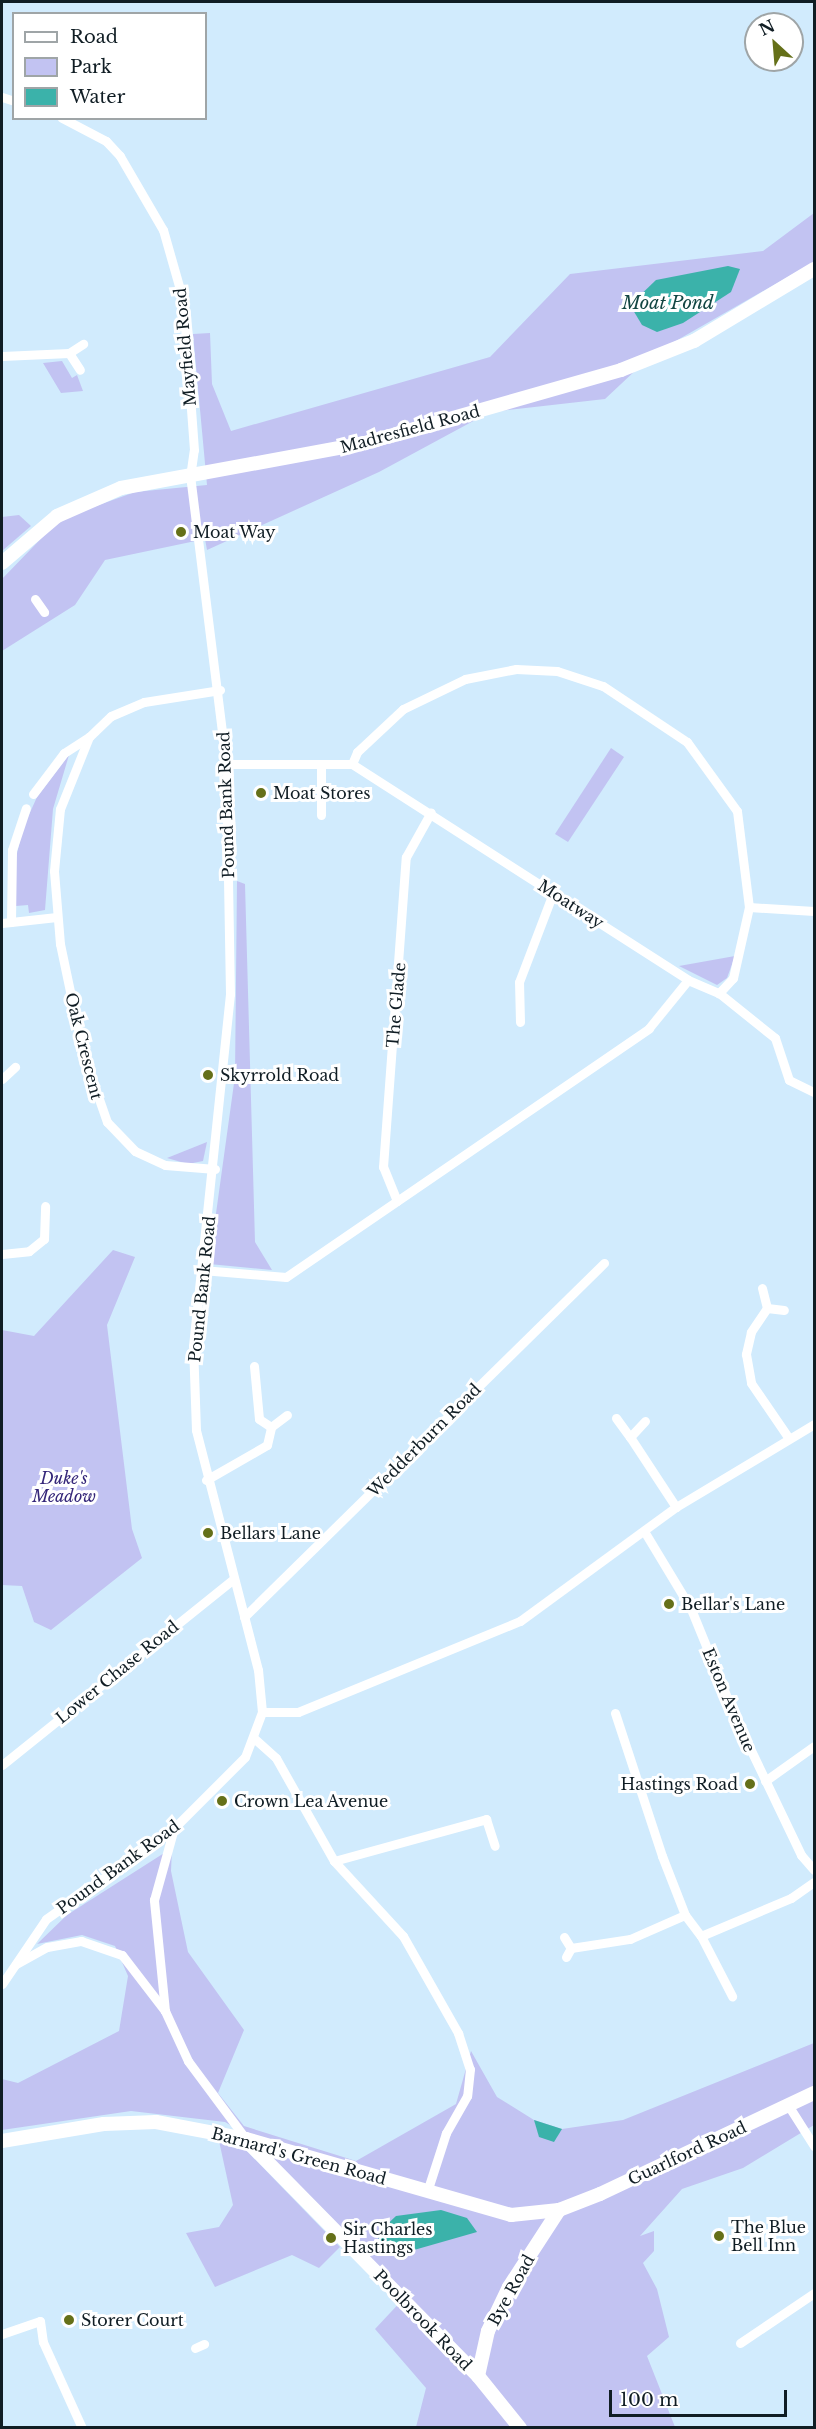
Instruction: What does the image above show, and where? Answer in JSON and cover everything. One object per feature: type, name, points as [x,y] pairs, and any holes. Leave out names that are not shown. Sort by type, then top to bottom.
[{"type":"main road","name":"Madresfield Road","points":[[2,563],[57,516],[121,488],[365,443],[629,368],[694,341],[814,269]]},
{"type":"main road","name":"Guarlford Road","points":[[559,2210],[814,2093]]},
{"type":"main road","name":"Barnard's Green Road","points":[[2,2141],[104,2124],[156,2122],[246,2139],[511,2215],[559,2210]]},
{"type":"main road","name":"Poolbrook Road","points":[[246,2139],[478,2376],[520,2427]]},
{"type":"main road","name":"Bye Road","points":[[478,2376],[488,2331],[508,2287],[559,2210]]},
{"type":"street","name":"Mayfield Road","points":[[66,120],[106,141],[120,156],[147,197],[176,264],[192,429],[190,477]]},
{"type":"street","points":[[2,356],[69,353],[83,344]]},
{"type":"street","points":[[69,353],[80,370]]},
{"type":"street","name":"Pound Bank Road","points":[[2,1984],[46,1919],[174,1828],[245,1757],[255,1739],[262,1712],[258,1670],[206,1480],[196,1430],[193,1346],[230,1022],[226,764],[220,690],[190,477]]},
{"type":"street","points":[[35,599],[44,612]]},
{"type":"street","points":[[226,764],[352,764],[357,752],[403,709],[465,680],[516,669],[557,671],[593,682],[678,736],[711,768],[736,811],[749,907],[733,978],[719,993]]},
{"type":"street","name":"Oak Crescent","points":[[33,794],[64,753],[89,737],[111,716],[144,702],[220,690]]},
{"type":"street","name":"Oak Crescent","points":[[89,737],[60,809],[57,917],[83,1053],[107,1122],[135,1151],[165,1165],[215,1169]]},
{"type":"street","points":[[321,764],[321,814]]},
{"type":"street","name":"Moatway","points":[[352,764],[431,812],[688,980],[719,993],[775,1038],[789,1080],[814,1092]]},
{"type":"street","points":[[26,808],[12,850],[6,923],[57,917]]},
{"type":"street","name":"The Glade","points":[[397,1201],[383,1167],[406,856],[431,812]]},
{"type":"street","points":[[520,1022],[519,982],[554,893]]},
{"type":"street","points":[[749,907],[814,911]]},
{"type":"street","points":[[202,1270],[286,1277],[649,1028],[688,980]]},
{"type":"street","points":[[2,1079],[15,1067]]},
{"type":"street","points":[[2,1254],[29,1251],[45,1239],[45,1206]]},
{"type":"street","name":"Wedderburn Road","points":[[244,1617],[604,1263]]},
{"type":"street","points":[[762,1288],[767,1308],[751,1332],[746,1354],[752,1383],[788,1437]]},
{"type":"street","points":[[767,1308],[784,1310]]},
{"type":"street","points":[[254,1366],[259,1419],[271,1427]]},
{"type":"street","points":[[206,1480],[267,1445],[271,1427],[287,1415]]},
{"type":"street","points":[[616,1418],[676,1507]]},
{"type":"street","points":[[630,1437],[645,1421]]},
{"type":"street","points":[[262,1712],[298,1712],[520,1621],[676,1507],[788,1437],[814,1424]]},
{"type":"street","name":"Eston Avenue","points":[[644,1531],[691,1609],[765,1781],[814,1870]]},
{"type":"street","name":"Lower Chase Road","points":[[2,1765],[232,1580]]},
{"type":"street","points":[[615,1713],[685,1915],[700,1936],[732,1996]]},
{"type":"street","points":[[255,1739],[276,1758],[334,1861],[403,1936],[448,2010],[470,2068],[466,2096],[446,2133],[427,2192]]},
{"type":"street","points":[[765,1781],[814,1746]]},
{"type":"street","points":[[334,1861],[486,1819],[495,1846]]},
{"type":"street","points":[[165,2011],[154,1900],[174,1828]]},
{"type":"street","points":[[700,1936],[791,1898],[814,1882]]},
{"type":"street","points":[[571,1948],[630,1939],[685,1915]]},
{"type":"street","points":[[564,1936],[571,1948]]},
{"type":"street","points":[[14,1966],[47,1947],[81,1941],[105,1947],[122,1955],[165,2011],[188,2061],[246,2139]]},
{"type":"street","points":[[566,1957],[571,1948]]},
{"type":"street","points":[[788,2105],[814,2146]]},
{"type":"street","points":[[740,2343],[814,2293]]},
{"type":"street","points":[[2,2334],[40,2321],[43,2342],[82,2427]]},
{"type":"green space","points":[[814,213],[814,262],[653,354],[605,399],[490,412],[379,472],[207,550],[205,539],[105,560],[75,605],[2,651],[2,579],[60,519],[135,492],[207,485],[193,334],[210,333],[212,384],[231,431],[490,357],[570,274],[763,251]]},
{"type":"green space","points":[[62,361],[72,378],[77,375],[83,391],[61,393],[43,363]]},
{"type":"green space","points":[[19,515],[31,526],[2,551],[2,517]]},
{"type":"green space","points":[[611,748],[624,757],[568,842],[555,834]]},
{"type":"green space","points":[[69,755],[53,809],[45,910],[29,913],[28,905],[16,906],[14,866],[23,828],[37,797]]},
{"type":"green space","points":[[237,881],[245,884],[255,1242],[272,1270],[209,1264],[235,1076]]},
{"type":"green space","points":[[735,956],[727,978],[717,985],[679,966]]},
{"type":"green space","points":[[207,1142],[203,1161],[188,1164],[167,1158]]},
{"type":"green space","name":"Duke's Meadow","points":[[113,1250],[135,1257],[107,1325],[132,1529],[142,1558],[51,1630],[34,1622],[22,1586],[2,1585],[2,1330],[34,1336]]},
{"type":"green space","points":[[172,1848],[171,1871],[188,1952],[244,2030],[218,2093],[244,2126],[356,2161],[456,2104],[471,2051],[497,2097],[534,2120],[562,2129],[623,2120],[814,2043],[814,2125],[743,2168],[682,2189],[640,2236],[654,2231],[654,2251],[643,2263],[657,2289],[669,2337],[647,2356],[675,2427],[416,2427],[426,2388],[375,2329],[405,2297],[254,2139],[225,2122],[131,2111],[2,2130],[2,2079],[18,2083],[119,2031],[128,1976],[115,1946],[82,1935],[37,1944],[67,1915]]},
{"type":"green space","points":[[219,2141],[242,2146],[340,2247],[319,2268],[292,2255],[215,2287],[186,2233],[219,2227],[233,2205]]},
{"type":"water","name":"Moat Pond","points":[[728,266],[740,269],[731,292],[683,323],[657,332],[642,325],[630,305],[656,280]]},
{"type":"water","points":[[534,2120],[562,2129],[554,2142],[539,2137]]},
{"type":"water","points":[[441,2210],[467,2218],[477,2232],[414,2250],[383,2251],[377,2234],[396,2216]]},
{"type":"place","name":"Moat Way","points":[[181,532]]},
{"type":"place","name":"Moat Stores","points":[[261,793]]},
{"type":"place","name":"Skyrrold Road","points":[[208,1075]]},
{"type":"place","name":"Bellars Lane","points":[[208,1533]]},
{"type":"place","name":"Bellar's Lane","points":[[669,1604]]},
{"type":"place","name":"Hastings Road","points":[[750,1784]]},
{"type":"place","name":"Crown Lea Avenue","points":[[222,1801]]},
{"type":"place","name":"The Blue Bell Inn","points":[[719,2236]]},
{"type":"place","name":"Sir Charles Hastings","points":[[331,2238]]},
{"type":"place","name":"Storer Court","points":[[69,2320]]}]
